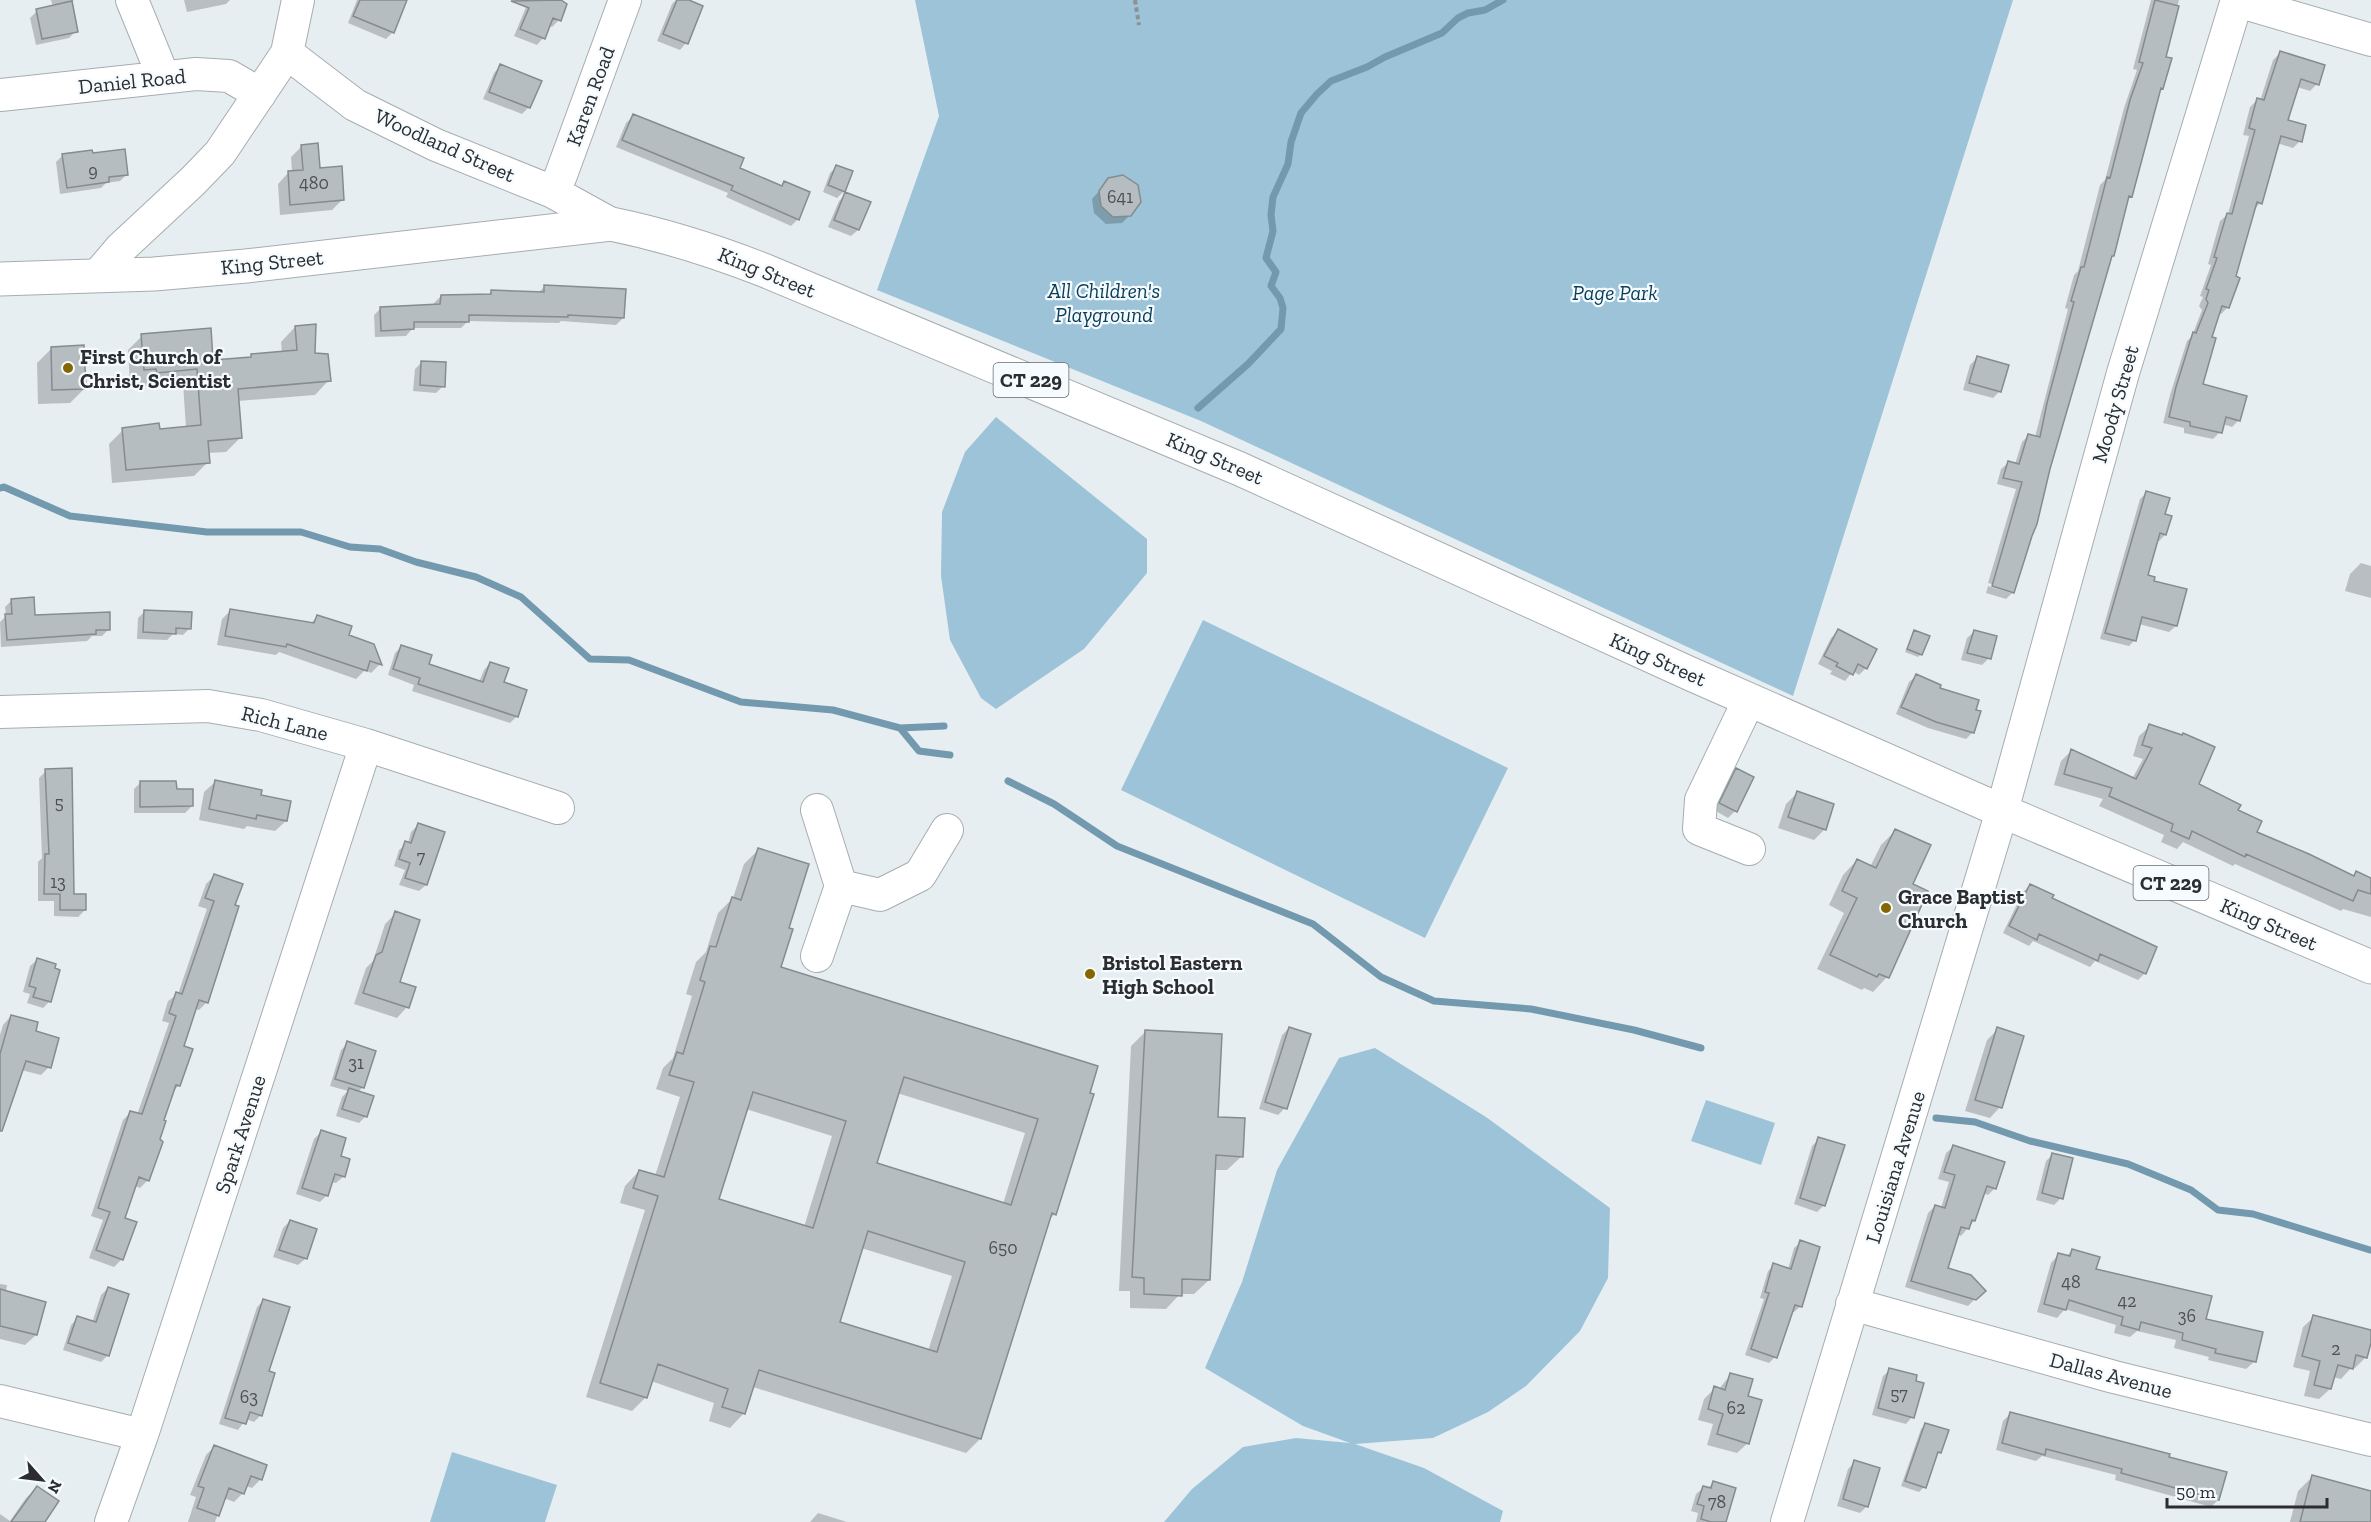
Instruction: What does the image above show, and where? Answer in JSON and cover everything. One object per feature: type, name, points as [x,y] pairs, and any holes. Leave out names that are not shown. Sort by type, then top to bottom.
[{"type":"main road","name":"King Street","points":[[0,279],[154,274],[246,266],[611,224],[706,248],[1240,469],[1749,700],[2002,811],[2371,967]]},
{"type":"street","points":[[132,0],[164,76]]},
{"type":"street","points":[[98,275],[120,249],[220,153],[287,53],[298,0]]},
{"type":"street","name":"Karen Road","points":[[553,192],[625,0]]},
{"type":"street","points":[[2237,1],[2371,40]]},
{"type":"street","name":"Moody Street","points":[[2002,811],[2123,373],[2237,1]]},
{"type":"street","name":"Woodland Street","points":[[287,53],[356,105],[436,145],[553,192],[611,224]]},
{"type":"street","name":"Daniel Road","points":[[0,95],[196,74],[229,76],[260,94]]},
{"type":"street","points":[[1749,700],[1701,800],[1699,829],[1749,849]]},
{"type":"street","name":"Rich Lane","points":[[0,712],[208,706],[261,715],[366,744],[558,808]]},
{"type":"street","name":"Spark Avenue","points":[[111,1522],[142,1435],[366,744]]},
{"type":"street","points":[[817,810],[841,886],[817,956]]},
{"type":"street","name":"Louisiana Avenue","points":[[1787,1522],[2002,811]]},
{"type":"street","points":[[841,886],[880,895],[920,875],[947,830]]},
{"type":"street","name":"Dallas Avenue","points":[[1852,1304],[2114,1377],[2371,1440]]},
{"type":"street","points":[[0,1401],[142,1435]]},
{"type":"path","points":[[1135,0],[1139,25]]},
{"type":"green space","name":"Page Park","points":[[915,0],[2013,0],[1793,696],[1201,421],[877,290],[939,116]]},
{"type":"green space","points":[[996,417],[1147,539],[1147,573],[1084,649],[996,709],[981,698],[950,640],[941,576],[942,512],[965,452]]},
{"type":"green space","points":[[1203,620],[1508,768],[1425,938],[1121,790]]},
{"type":"green space","points":[[1375,1048],[1486,1117],[1610,1208],[1608,1278],[1580,1331],[1526,1386],[1488,1412],[1433,1438],[1355,1444],[1424,1468],[1503,1511],[1500,1522],[1164,1522],[1192,1489],[1243,1447],[1296,1438],[1350,1443],[1303,1426],[1205,1368],[1242,1282],[1277,1170],[1339,1058]]},
{"type":"green space","points":[[1706,1100],[1775,1123],[1761,1165],[1691,1141]]},
{"type":"green space","points":[[452,1452],[557,1485],[545,1522],[430,1522]]},
{"type":"building","points":[[360,0],[407,0],[394,33],[353,16]]},
{"type":"building","points":[[561,0],[567,4],[561,21],[553,18],[545,39],[520,29],[529,8],[511,1]]},
{"type":"building","points":[[677,0],[689,0],[703,6],[688,44],[663,34]]},
{"type":"building","points":[[2155,0],[2179,6],[2166,57],[2172,58],[2163,89],[2161,88],[2132,197],[2129,196],[2114,256],[2112,256],[2050,469],[2037,524],[2014,593],[1992,586],[2022,482],[2003,478],[2008,461],[2019,464],[2028,434],[2040,437],[2074,302],[2071,301],[2081,267],[2084,267],[2107,177],[2110,178],[2130,100],[2143,63],[2139,62]]},
{"type":"building","points":[[72,1],[78,32],[42,39],[36,9]]},
{"type":"building","points":[[2280,51],[2325,65],[2319,85],[2301,79],[2288,120],[2306,125],[2302,142],[2281,136],[2262,204],[2257,202],[2236,276],[2240,278],[2229,308],[2222,306],[2212,337],[2216,338],[2203,384],[2247,396],[2240,421],[2226,417],[2222,433],[2190,426],[2190,422],[2169,417],[2193,332],[2196,333],[2208,303],[2206,299],[2209,290],[2206,289],[2217,258],[2214,257],[2227,213],[2232,214],[2255,130],[2249,128],[2257,98],[2264,100]]},
{"type":"building","points":[[500,64],[542,81],[530,108],[489,92]]},
{"type":"building","points":[[633,114],[744,158],[740,168],[782,186],[784,181],[810,192],[799,220],[731,190],[733,186],[622,140]]},
{"type":"building","points":[[318,143],[320,168],[342,166],[344,200],[290,205],[288,171],[303,170],[301,145]]},
{"type":"building","points":[[125,149],[128,175],[109,177],[109,182],[67,188],[62,154]]},
{"type":"building","points":[[836,165],[853,171],[845,192],[828,185]]},
{"type":"building","points":[[1123,175],[1138,185],[1141,202],[1131,216],[1113,217],[1101,206],[1099,191],[1108,178]]},
{"type":"building","points":[[845,192],[871,202],[859,230],[834,220]]},
{"type":"building","points":[[544,285],[626,289],[624,318],[568,315],[568,317],[469,315],[469,322],[414,322],[414,329],[381,331],[380,307],[440,304],[441,295],[491,294],[491,290],[544,292]]},
{"type":"building","points":[[316,324],[315,353],[328,354],[331,381],[238,389],[242,438],[208,441],[210,463],[126,470],[122,428],[159,423],[160,429],[201,425],[197,369],[157,373],[156,369],[144,370],[141,334],[211,328],[213,360],[297,350],[295,326]]},
{"type":"building","name":"First Church of Christ, Scientist","points":[[84,345],[86,389],[52,390],[51,347]]},
{"type":"building","points":[[1977,356],[2009,365],[2001,392],[1969,383]]},
{"type":"building","points":[[421,361],[446,362],[445,387],[420,385]]},
{"type":"building","points":[[2146,491],[2170,498],[2165,514],[2172,516],[2166,535],[2160,533],[2148,575],[2155,577],[2154,581],[2187,589],[2177,626],[2142,617],[2136,641],[2105,633]]},
{"type":"building","points":[[34,597],[35,615],[110,612],[110,630],[96,630],[96,634],[7,640],[5,614],[12,614],[11,599]]},
{"type":"building","points":[[230,609],[314,623],[317,615],[352,626],[349,635],[374,644],[382,665],[370,661],[367,671],[287,644],[286,647],[225,636]]},
{"type":"building","points":[[144,610],[192,612],[191,629],[176,628],[176,634],[143,632]]},
{"type":"building","points":[[1838,629],[1877,649],[1867,669],[1858,664],[1853,675],[1836,666],[1838,663],[1824,656]]},
{"type":"building","points":[[1914,630],[1930,636],[1922,655],[1907,649]]},
{"type":"building","points":[[1974,630],[1997,636],[1991,659],[1967,653]]},
{"type":"building","points":[[401,645],[432,655],[429,664],[483,682],[490,662],[509,668],[504,682],[527,690],[518,717],[418,684],[420,678],[393,669]]},
{"type":"building","points":[[1916,674],[1941,685],[1940,688],[1979,700],[1976,710],[1981,711],[1974,733],[1936,722],[1901,707]]},
{"type":"building","points":[[2149,724],[2182,735],[2183,733],[2215,747],[2199,784],[2241,805],[2238,810],[2262,821],[2257,832],[2354,876],[2356,871],[2371,878],[2371,894],[2358,890],[2353,901],[2246,854],[2245,857],[2192,831],[2189,839],[2171,831],[2173,824],[2109,796],[2112,788],[2064,774],[2071,749],[2136,779],[2152,748],[2142,745]]},
{"type":"building","points":[[72,768],[74,894],[86,894],[86,910],[60,910],[60,894],[44,894],[45,854],[49,854],[45,769]]},
{"type":"building","points":[[1736,768],[1754,777],[1737,812],[1719,803]]},
{"type":"building","points":[[215,780],[262,790],[261,795],[291,801],[287,821],[257,815],[256,819],[209,809]]},
{"type":"building","points":[[140,781],[176,781],[177,789],[193,789],[193,806],[140,807]]},
{"type":"building","points":[[1797,791],[1834,804],[1826,830],[1788,817]]},
{"type":"building","points":[[418,823],[445,832],[427,885],[405,878],[410,863],[399,859],[405,841],[411,843]]},
{"type":"building","name":"Grace Baptist Church","points":[[1895,829],[1931,845],[1913,884],[1928,891],[1889,978],[1879,974],[1877,977],[1830,955],[1857,898],[1842,891],[1857,859],[1876,868]]},
{"type":"building","points":[[758,848],[809,864],[789,928],[793,929],[781,967],[1098,1066],[1090,1093],[1094,1094],[1056,1215],[1052,1213],[981,1439],[759,1370],[745,1414],[722,1407],[728,1389],[658,1364],[647,1398],[600,1383],[658,1196],[633,1188],[639,1170],[664,1177],[694,1082],[669,1075],[677,1052],[683,1054],[705,982],[700,980],[710,946],[716,947],[732,897],[741,900]],"holes":[[[904,1077],[1038,1119],[1011,1205],[877,1163]],[[753,1092],[846,1121],[813,1228],[719,1199]],[[868,1231],[965,1262],[937,1352],[840,1322]]]},
{"type":"building","points":[[214,874],[243,884],[235,905],[239,906],[208,1003],[199,1000],[184,1046],[193,1049],[180,1086],[176,1085],[164,1120],[166,1121],[160,1139],[163,1142],[149,1181],[139,1177],[125,1218],[137,1222],[123,1260],[96,1250],[110,1212],[98,1208],[130,1111],[142,1114],[176,1016],[169,1013],[176,992],[182,994],[214,901],[205,898]]},
{"type":"building","points":[[2030,884],[2054,895],[2052,898],[2157,947],[2146,974],[2100,954],[2098,961],[2039,934],[2037,940],[2009,926]]},
{"type":"building","points":[[395,911],[420,920],[400,982],[416,987],[409,1008],[363,993],[376,955],[382,952]]},
{"type":"building","points":[[37,958],[56,964],[55,968],[60,970],[51,1002],[33,997],[36,988],[29,986]]},
{"type":"building","points":[[11,1015],[38,1022],[36,1031],[59,1038],[51,1068],[26,1061],[2,1131],[0,1131],[0,1054]]},
{"type":"building","points":[[1289,1027],[1311,1034],[1287,1109],[1265,1102]]},
{"type":"building","points":[[1997,1027],[2024,1036],[2002,1108],[1975,1100]]},
{"type":"building","points":[[1145,1030],[1222,1034],[1218,1117],[1245,1118],[1243,1157],[1216,1155],[1210,1280],[1182,1279],[1182,1296],[1144,1294],[1144,1278],[1132,1277]]},
{"type":"building","points":[[347,1041],[376,1051],[364,1088],[335,1079]]},
{"type":"building","points":[[349,1088],[374,1096],[367,1117],[342,1109]]},
{"type":"building","points":[[321,1130],[346,1138],[341,1156],[350,1159],[345,1177],[335,1174],[328,1196],[302,1188]]},
{"type":"building","points":[[1818,1137],[1845,1145],[1825,1206],[1800,1198]]},
{"type":"building","points":[[1953,1145],[2005,1162],[1996,1189],[1987,1186],[1975,1221],[1972,1220],[1969,1229],[1961,1227],[1948,1268],[1971,1275],[1986,1291],[1976,1300],[1911,1281],[1935,1205],[1945,1208],[1955,1175],[1944,1172]]},
{"type":"building","points":[[2052,1153],[2073,1158],[2063,1199],[2042,1193]]},
{"type":"building","points":[[290,1220],[317,1229],[307,1259],[279,1250]]},
{"type":"building","points":[[1800,1240],[1820,1247],[1802,1307],[1795,1305],[1777,1358],[1751,1349],[1769,1293],[1765,1292],[1773,1263],[1791,1269]]},
{"type":"building","points":[[2072,1249],[2100,1257],[2096,1269],[2212,1296],[2206,1319],[2263,1332],[2256,1362],[2215,1353],[2216,1349],[2182,1340],[2183,1333],[2141,1322],[2139,1330],[2121,1325],[2123,1317],[2069,1300],[2066,1310],[2044,1304],[2058,1253],[2070,1256]]},
{"type":"building","points":[[108,1287],[129,1294],[109,1356],[68,1343],[77,1316],[96,1322]]},
{"type":"building","points":[[0,1289],[46,1302],[37,1335],[0,1326]]},
{"type":"building","points":[[263,1299],[290,1307],[269,1371],[275,1373],[262,1416],[250,1412],[246,1424],[225,1418]]},
{"type":"building","points":[[2313,1315],[2371,1330],[2371,1343],[2367,1358],[2356,1355],[2353,1369],[2338,1365],[2331,1389],[2314,1385],[2320,1361],[2302,1356]]},
{"type":"building","points":[[1889,1368],[1917,1375],[1916,1381],[1924,1383],[1914,1418],[1878,1408]]},
{"type":"building","points":[[1730,1373],[1753,1379],[1748,1396],[1762,1400],[1749,1444],[1717,1434],[1723,1414],[1708,1409],[1714,1386],[1725,1390]]},
{"type":"building","points":[[2010,1412],[2170,1454],[2169,1457],[2227,1472],[2219,1500],[2121,1473],[2122,1469],[2046,1449],[2045,1455],[2002,1443]]},
{"type":"building","points":[[1925,1423],[1949,1430],[1941,1453],[1938,1452],[1926,1488],[1905,1481]]},
{"type":"building","points":[[214,1445],[267,1465],[262,1480],[251,1476],[244,1494],[229,1488],[219,1516],[197,1508],[204,1488],[198,1486]]},
{"type":"building","points":[[1854,1460],[1880,1468],[1868,1507],[1843,1499]]},
{"type":"building","points":[[2312,1475],[2371,1491],[2371,1522],[2300,1522]]},
{"type":"building","points":[[1713,1481],[1736,1488],[1726,1522],[1701,1519],[1704,1506],[1697,1504],[1703,1486],[1711,1488]]},
{"type":"building","points":[[37,1486],[59,1501],[45,1522],[11,1522]]},
{"type":"waterway","points":[[1198,408],[1248,364],[1281,329],[1283,308],[1280,298],[1271,286],[1276,272],[1266,258],[1273,231],[1271,215],[1273,197],[1288,164],[1291,142],[1301,113],[1331,81],[1442,33],[1458,18],[1468,13],[1485,10],[1503,0]]},
{"type":"waterway","points":[[0,488],[4,487],[70,516],[207,532],[301,532],[350,547],[380,549],[416,562],[476,577],[521,597],[590,659],[629,660],[741,702],[833,710],[900,728],[919,751],[950,755]]},
{"type":"waterway","points":[[900,728],[944,726]]},
{"type":"waterway","points":[[1008,781],[1054,804],[1117,846],[1313,924],[1381,977],[1434,1001],[1531,1009],[1634,1030],[1701,1048]]},
{"type":"waterway","points":[[1936,1118],[1975,1122],[2030,1141],[2128,1164],[2191,1190],[2218,1210],[2253,1214],[2370,1250]]},
{"type":"place","name":"First Church of Christ, Scientist","points":[[68,368]]},
{"type":"place","name":"Grace Baptist Church","points":[[1886,908]]},
{"type":"place","name":"Bristol Eastern High School","points":[[1090,974]]},
{"type":"park label","name":"All Children's Playground","points":[[1104,302]]}]
